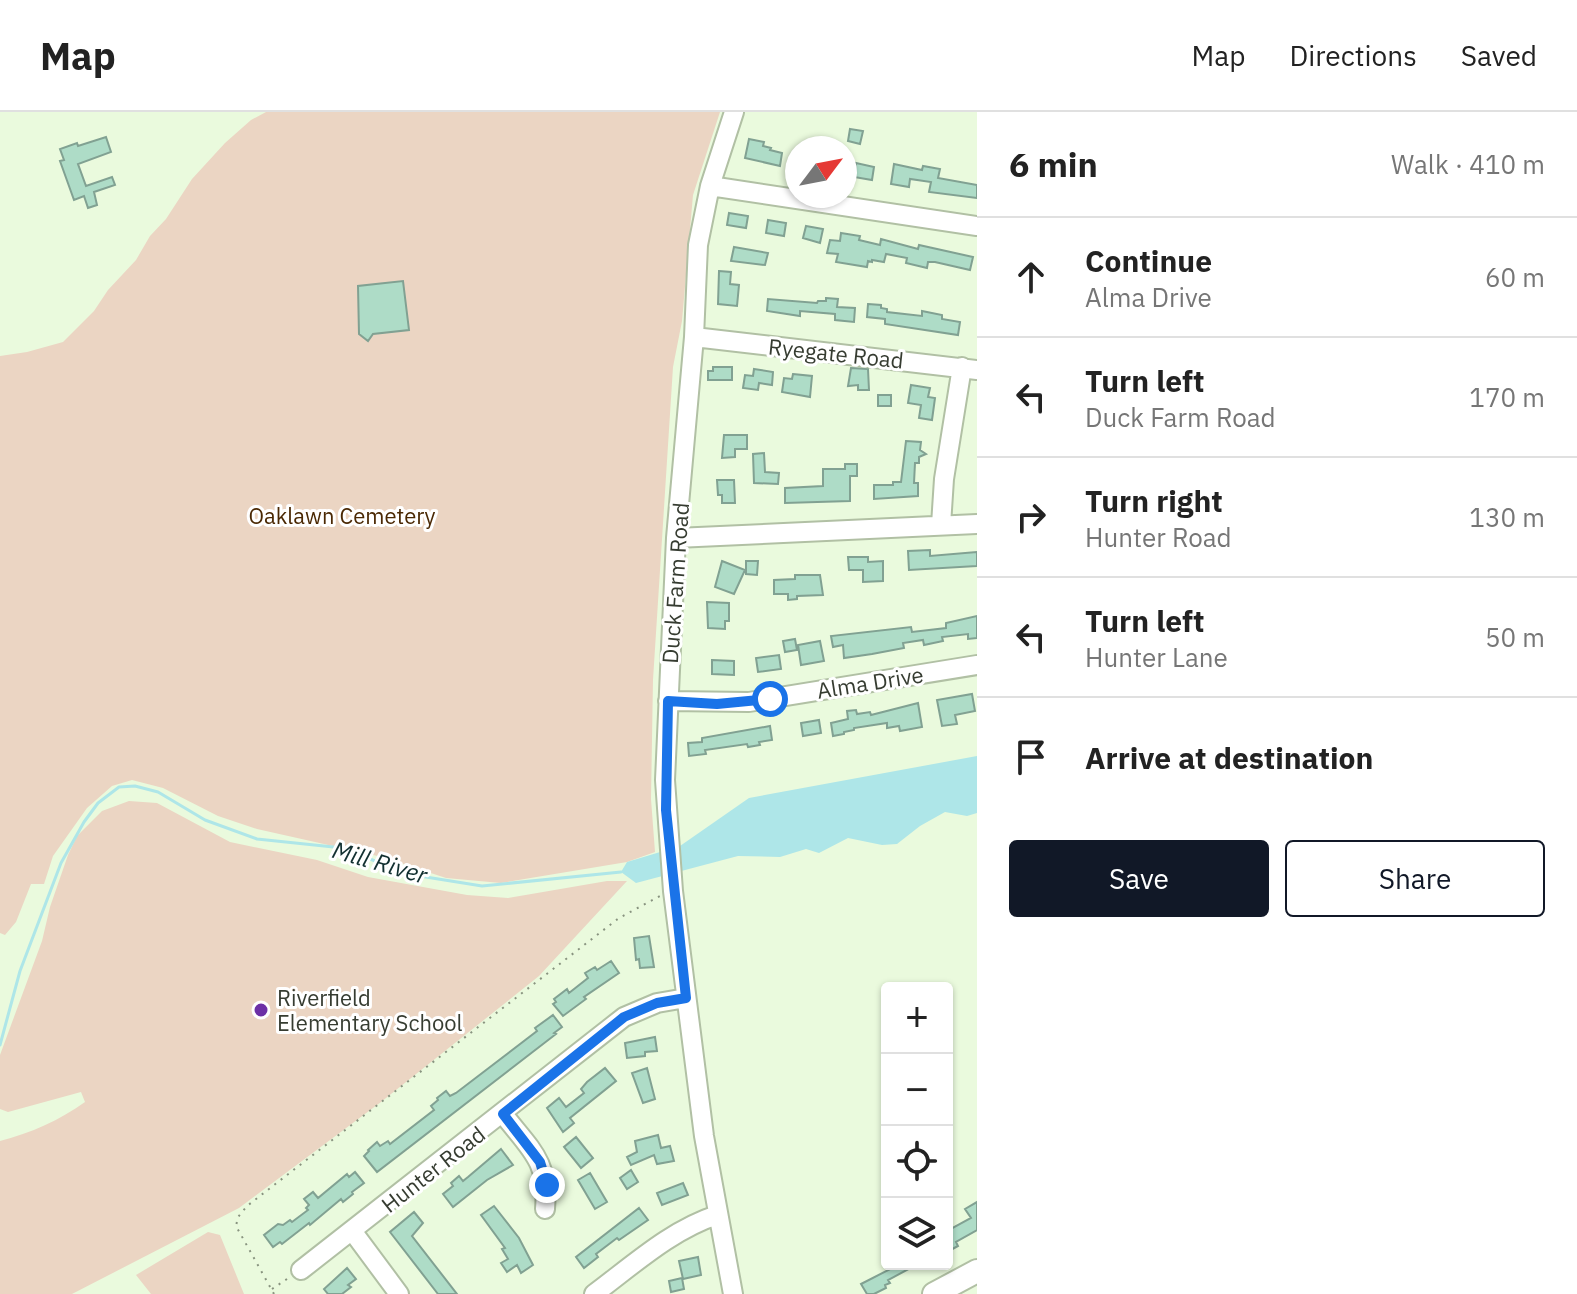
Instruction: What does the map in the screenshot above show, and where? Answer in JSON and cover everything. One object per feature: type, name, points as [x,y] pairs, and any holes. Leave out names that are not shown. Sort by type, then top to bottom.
[{"type":"main road","points":[[934,1294],[977,1271]]},
{"type":"street","name":"Duck Farm Road","points":[[733,1294],[704,1136],[669,892],[665,780],[676,538],[694,337],[698,245],[710,186],[734,112]]},
{"type":"street","points":[[710,186],[977,226]]},
{"type":"street","name":"Ryegate Road","points":[[694,337],[970,368]]},
{"type":"street","points":[[941,525],[944,479],[970,368]]},
{"type":"street","points":[[676,538],[977,524]]},
{"type":"street","name":"Alma Drive","points":[[668,701],[749,702],[977,665]]},
{"type":"street","name":"Hunter Road","points":[[301,1270],[624,1017],[657,1003],[686,998]]},
{"type":"street","points":[[503,1114],[540,1162],[547,1185],[545,1209]]},
{"type":"street","points":[[594,1294],[667,1240],[717,1215]]},
{"type":"street","points":[[353,1232],[399,1294]]},
{"type":"path","points":[[301,1270],[273,1292],[236,1226],[238,1217],[247,1206],[619,918],[669,892]]},
{"type":"green space","name":"Oaklawn Cemetery","points":[[266,112],[720,112],[693,195],[682,321],[673,367],[653,680],[651,799],[655,852],[627,862],[501,883],[446,878],[382,857],[257,829],[218,816],[163,788],[132,780],[112,786],[87,808],[53,856],[44,884],[31,884],[16,922],[5,935],[0,933],[0,356],[63,342],[94,311],[108,290],[136,260],[192,179],[225,143],[251,120]]},
{"type":"green space","name":"Riverfield Elementary School","points":[[129,801],[157,803],[230,842],[317,860],[368,877],[467,895],[508,898],[607,881],[627,881],[539,976],[381,1102],[239,1208],[72,1294],[0,1294],[0,1141],[45,1125],[85,1102],[81,1092],[8,1112],[0,1109],[0,1055],[77,836],[102,811]]},
{"type":"green space","points":[[208,1232],[220,1235],[244,1294],[151,1294],[136,1275]]},
{"type":"water","points":[[977,756],[977,813],[967,816],[945,812],[897,844],[882,845],[848,838],[819,853],[806,849],[780,857],[738,856],[636,883],[621,872],[627,862],[680,846],[749,798]]},
{"type":"building","points":[[850,129],[863,131],[860,144],[857,143],[857,136],[849,136]]},
{"type":"building","points":[[106,137],[111,152],[78,164],[86,186],[112,177],[115,185],[94,192],[97,205],[88,208],[84,196],[74,200],[60,161],[64,160],[60,149]]},
{"type":"building","points":[[749,139],[764,142],[763,146],[782,153],[780,166],[745,158]]},
{"type":"building","points":[[857,163],[874,167],[872,180],[857,178]]},
{"type":"building","points":[[894,164],[922,170],[923,166],[940,169],[938,178],[977,185],[977,198],[929,192],[931,182],[910,179],[909,187],[891,184]]},
{"type":"building","points":[[729,213],[748,216],[746,228],[727,225]]},
{"type":"building","points":[[768,220],[786,223],[784,236],[766,233]]},
{"type":"building","points":[[806,226],[823,229],[820,243],[803,238]]},
{"type":"building","points":[[841,233],[860,236],[859,240],[880,245],[881,239],[918,249],[919,245],[973,257],[970,270],[935,262],[928,262],[927,268],[906,263],[907,258],[886,254],[884,262],[868,261],[867,267],[836,262],[838,254],[827,253],[830,240],[840,241]]},
{"type":"building","points":[[734,247],[768,253],[765,265],[731,261]]},
{"type":"building","points":[[719,271],[731,272],[730,284],[739,285],[737,306],[718,304]]},
{"type":"building","points":[[403,281],[409,330],[373,334],[368,341],[359,334],[358,286]]},
{"type":"building","points":[[826,298],[838,299],[837,307],[855,308],[854,322],[835,320],[835,314],[800,311],[800,316],[767,311],[768,299],[817,303],[826,301]]},
{"type":"building","points":[[868,304],[881,305],[887,312],[922,316],[922,311],[942,315],[942,319],[960,322],[958,335],[885,324],[885,319],[867,317]]},
{"type":"building","points":[[713,367],[732,367],[732,380],[708,380],[708,371],[713,371]]},
{"type":"building","points":[[851,368],[868,369],[869,390],[858,390],[858,385],[848,386]]},
{"type":"building","points":[[754,369],[773,372],[772,385],[759,383],[758,390],[743,388],[745,375],[753,376]]},
{"type":"building","points":[[793,374],[812,376],[810,397],[782,392],[784,378],[792,379]]},
{"type":"building","points":[[911,385],[930,388],[928,397],[935,398],[932,420],[919,418],[921,405],[908,403]]},
{"type":"building","points":[[878,395],[891,395],[891,406],[878,406]]},
{"type":"building","points":[[724,435],[747,435],[747,449],[735,449],[735,457],[722,458]]},
{"type":"building","points":[[906,441],[921,442],[920,450],[926,454],[919,457],[919,463],[915,463],[914,483],[918,483],[918,496],[874,499],[874,485],[901,482]]},
{"type":"building","points":[[764,453],[765,472],[779,473],[778,484],[754,483],[753,454]]},
{"type":"building","points":[[845,464],[857,464],[857,476],[850,476],[850,501],[785,503],[785,488],[823,486],[823,469],[845,469]]},
{"type":"building","points":[[717,480],[734,480],[735,503],[722,503]]},
{"type":"building","points":[[930,550],[930,556],[977,552],[977,566],[909,570],[908,551]]},
{"type":"building","points":[[848,557],[868,557],[868,562],[883,561],[883,581],[863,582],[863,570],[849,570]]},
{"type":"building","points":[[722,561],[745,570],[734,594],[715,587]]},
{"type":"building","points":[[746,561],[758,561],[757,575],[746,574]]},
{"type":"building","points":[[795,575],[820,575],[823,595],[797,596],[797,599],[788,600],[788,594],[774,594],[774,580],[795,579]]},
{"type":"building","points":[[707,602],[729,603],[729,621],[725,621],[725,629],[708,628]]},
{"type":"building","points":[[977,616],[977,638],[968,639],[968,634],[942,637],[943,641],[924,645],[923,640],[903,643],[904,648],[844,658],[843,645],[833,647],[831,636],[911,627],[912,632],[946,628],[946,623]]},
{"type":"building","points":[[795,639],[797,650],[785,652],[783,641]]},
{"type":"building","points":[[820,641],[824,661],[801,665],[798,645]]},
{"type":"building","points":[[779,655],[781,669],[758,672],[756,658]]},
{"type":"building","points":[[712,660],[734,661],[734,675],[712,674]]},
{"type":"building","points":[[972,694],[975,711],[955,715],[957,724],[942,726],[937,700]]},
{"type":"building","points":[[918,703],[922,727],[900,731],[899,726],[887,728],[887,723],[854,728],[833,736],[831,723],[848,719],[847,711],[856,710],[857,714],[870,712],[871,715]]},
{"type":"building","points":[[819,720],[821,733],[803,736],[801,723]]},
{"type":"building","points":[[770,726],[772,740],[759,742],[760,745],[705,750],[706,754],[689,756],[688,743]]},
{"type":"building","points":[[649,936],[654,967],[640,968],[634,938]]},
{"type":"building","points":[[611,961],[619,973],[563,1016],[553,1004],[556,1002],[554,999],[567,989],[569,993],[588,978],[585,973]]},
{"type":"building","points":[[553,1015],[562,1027],[556,1034],[377,1172],[364,1156],[368,1150],[377,1142],[380,1146],[388,1141],[390,1144],[434,1110],[431,1106],[437,1098],[446,1091],[450,1096],[456,1093],[537,1031],[535,1028]]},
{"type":"building","points":[[655,1037],[657,1051],[627,1058],[625,1043]]},
{"type":"building","points":[[605,1068],[616,1081],[570,1118],[574,1123],[563,1132],[547,1108],[559,1098],[566,1107],[584,1093],[581,1089],[587,1082]]},
{"type":"building","points":[[647,1068],[655,1099],[643,1103],[632,1073]]},
{"type":"building","points":[[658,1135],[661,1148],[670,1146],[674,1161],[657,1164],[654,1155],[631,1165],[627,1157],[637,1152],[635,1141]]},
{"type":"building","points":[[576,1137],[593,1158],[581,1168],[564,1147]]},
{"type":"building","points":[[501,1149],[513,1165],[487,1180],[453,1207],[443,1194],[453,1186],[451,1183],[459,1176],[463,1181]]},
{"type":"building","points":[[631,1170],[638,1182],[627,1189],[620,1178]]},
{"type":"building","points":[[355,1172],[364,1183],[353,1194],[343,1202],[341,1199],[282,1244],[280,1242],[273,1247],[264,1235],[278,1224],[292,1222],[308,1210],[309,1205],[304,1199],[313,1192],[318,1198],[347,1174],[349,1177]]},
{"type":"building","points":[[590,1173],[607,1202],[595,1209],[578,1180]]},
{"type":"building","points":[[683,1183],[688,1195],[662,1205],[657,1193]]},
{"type":"building","points":[[977,1202],[977,1230],[956,1242],[958,1246],[953,1249],[953,1228],[971,1218],[965,1209]]},
{"type":"building","points":[[494,1206],[519,1238],[533,1265],[521,1273],[517,1265],[507,1272],[501,1263],[508,1259],[502,1249],[505,1248],[481,1215]]},
{"type":"building","points":[[639,1208],[648,1220],[619,1240],[617,1238],[584,1268],[576,1257]]},
{"type":"building","points":[[414,1212],[423,1223],[412,1236],[457,1294],[438,1294],[390,1232]]},
{"type":"building","points":[[698,1257],[701,1275],[683,1279],[679,1261]]},
{"type":"building","points":[[347,1268],[356,1279],[348,1285],[351,1287],[342,1294],[328,1294],[324,1289]]},
{"type":"building","points":[[888,1270],[907,1270],[888,1280],[890,1283],[885,1285],[886,1288],[874,1294],[867,1294],[861,1284]]},
{"type":"building","points":[[682,1278],[684,1289],[671,1292],[669,1281]]},
{"type":"waterway","name":"Mill River","points":[[0,1045],[20,971],[61,863],[98,803],[119,787],[135,786],[158,792],[205,820],[257,839],[343,848],[407,874],[482,886],[621,872]]},
{"type":"place","name":"Riverfield Elementary School","points":[[261,1010]]},
{"type":"route","points":[[547,1185],[540,1162],[503,1114],[624,1017],[640,1008],[686,998],[666,810],[668,701],[717,704],[770,699]]}]
